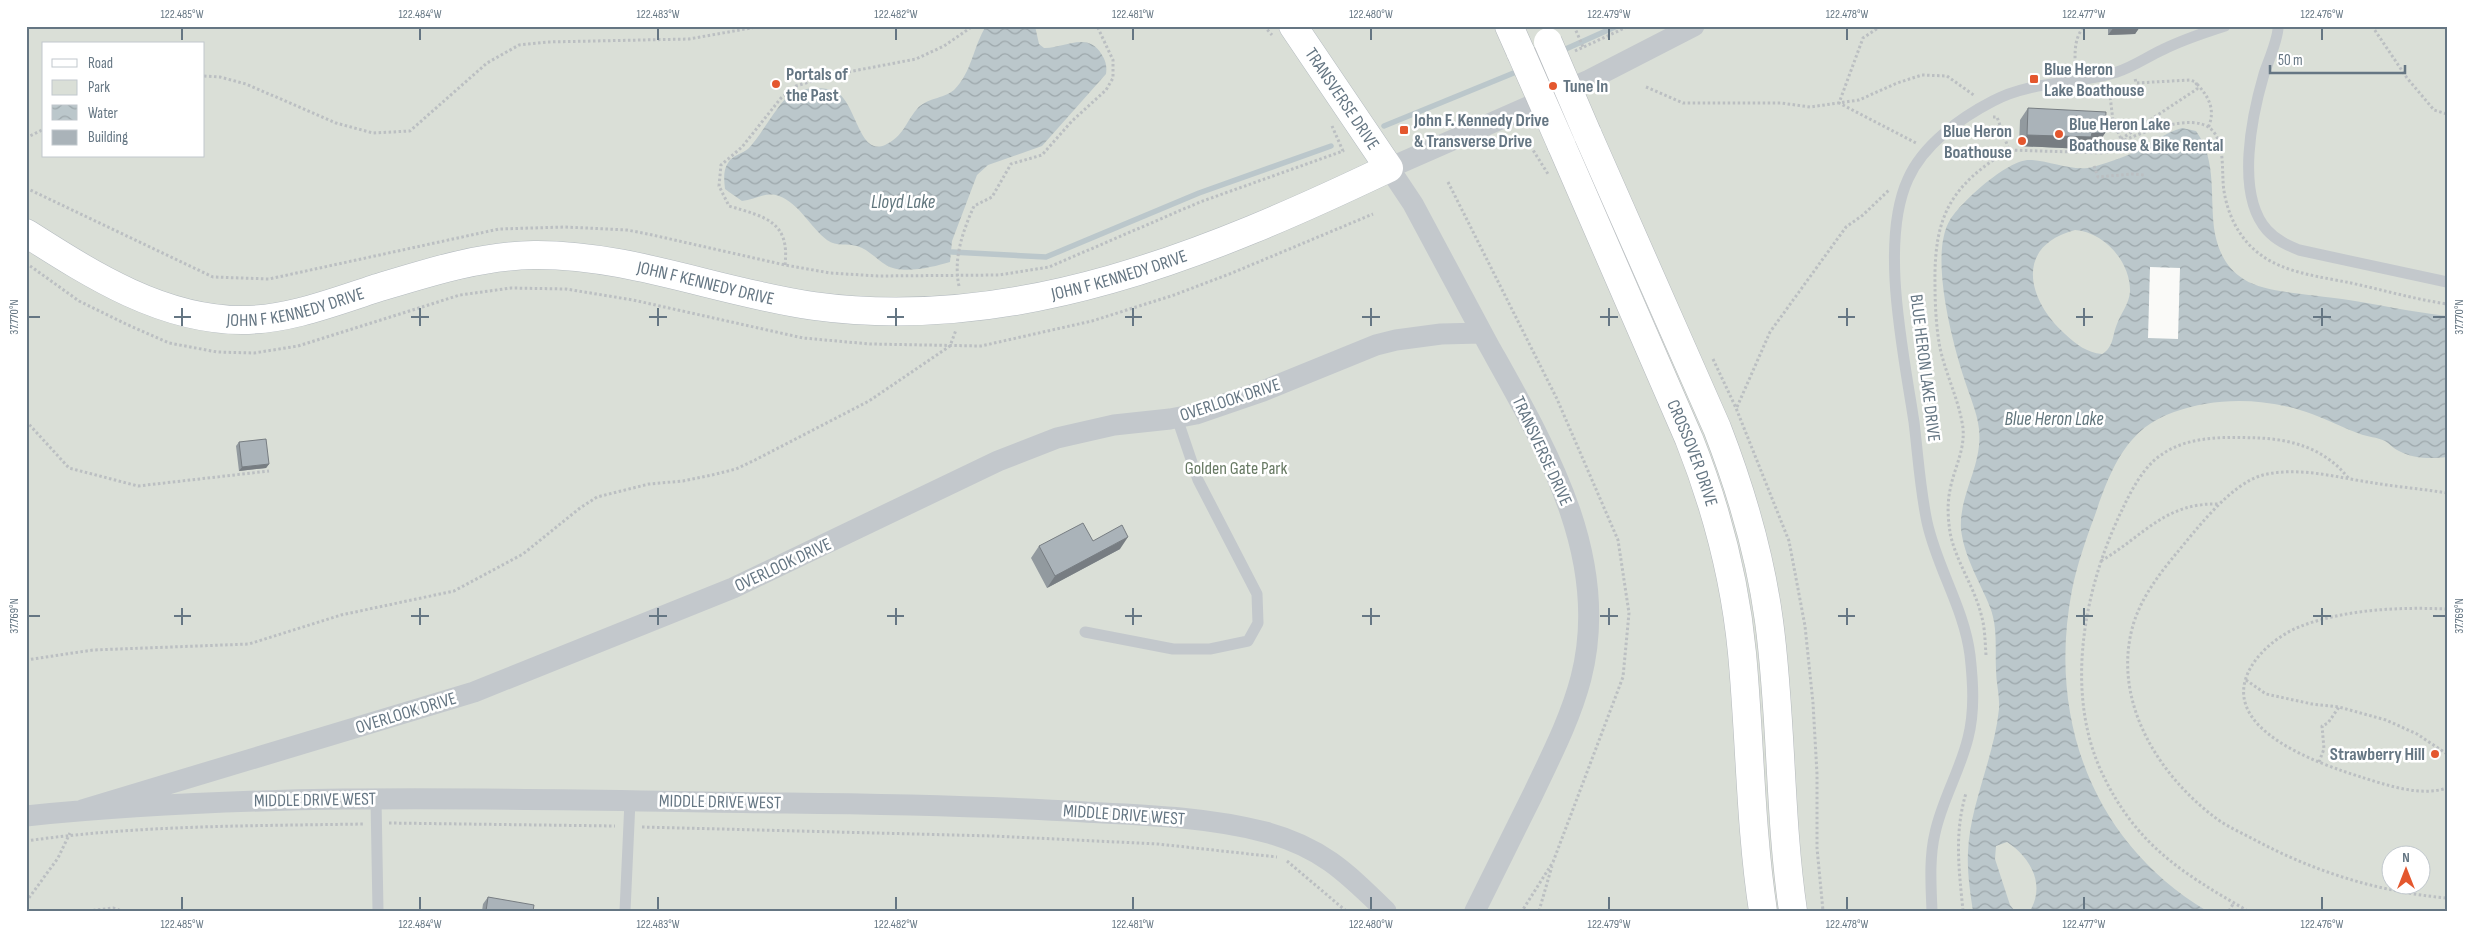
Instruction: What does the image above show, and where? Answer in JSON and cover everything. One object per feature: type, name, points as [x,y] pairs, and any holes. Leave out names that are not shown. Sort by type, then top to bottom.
[{"type":"main road","name":"TRANSVERSE DRIVE","points":[[1293,26],[1389,168]]},
{"type":"main road","name":"CROSSOVER DRIVE","points":[[1509,26],[1680,417],[1704,481],[1720,535],[1734,599],[1742,652],[1763,911]]},
{"type":"main road","name":"CROSSOVER DRIVE","points":[[1545,34],[1714,420],[1734,472],[1752,536],[1764,594],[1772,650],[1794,911]]},
{"type":"main road","name":"JOHN F KENNEDY DRIVE","points":[[26,233],[133,295],[189,314],[216,318],[244,320],[295,312],[458,264],[512,256],[546,255],[610,262],[751,295],[820,307],[885,311],[964,309],[1038,299],[1127,274],[1238,234],[1389,168]]},
{"type":"street","points":[[1389,168],[1589,80],[1694,26]]},
{"type":"street","name":"TRANSVERSE DRIVE","points":[[1389,168],[1413,204],[1525,411],[1569,506],[1583,553],[1589,598],[1588,638],[1581,679],[1566,723],[1474,911]]},
{"type":"street","name":"OVERLOOK DRIVE","points":[[82,810],[204,772],[397,717],[482,689],[733,588],[998,460],[1058,438],[1114,425],[1177,418],[1229,404],[1382,343],[1441,334],[1482,333]]},
{"type":"street","name":"MIDDLE DRIVE WEST","points":[[26,816],[82,810],[196,803],[376,799],[961,806],[1128,814],[1226,825],[1268,833],[1320,853],[1346,872],[1386,911]]},
{"type":"lane","name":"BLUE HERON LAKE DRIVE","points":[[1932,911],[1931,873],[1934,835],[1968,737],[1973,704],[1966,632],[1934,546],[1924,505],[1896,288],[1896,236],[1902,196],[1908,180],[1929,149],[1950,130],[1981,107],[2020,89],[2108,75],[2174,44],[2225,26]]},
{"type":"lane","points":[[2278,26],[2259,93],[2250,146],[2253,205],[2266,228],[2286,245],[2299,250],[2447,282]]},
{"type":"lane","points":[[1085,632],[1173,649],[1210,649],[1248,640],[1258,624],[1257,594],[1198,480],[1177,418]]},
{"type":"lane","points":[[376,799],[378,911]]},
{"type":"lane","points":[[625,911],[630,801]]},
{"type":"path","points":[[205,76],[220,77],[246,84],[336,123],[372,133],[410,131],[487,63],[519,45],[547,42],[690,39],[762,26]]},
{"type":"path","points":[[784,265],[787,247],[780,228],[758,215],[729,206],[719,186],[721,165],[742,147],[780,98],[796,86],[832,75],[916,59],[950,43],[972,26]]},
{"type":"path","points":[[964,309],[957,275],[962,234],[974,206],[992,197],[1011,164],[1042,155],[1072,121],[1106,90],[1113,78],[1113,60],[1097,26]]},
{"type":"path","points":[[1574,26],[1583,47]]},
{"type":"path","points":[[1839,104],[1864,38],[1881,26]]},
{"type":"path","points":[[2084,26],[2078,33],[2074,48],[2075,62],[2108,75]]},
{"type":"path","points":[[2372,26],[2406,78],[2434,110],[2447,114]]},
{"type":"path","points":[[1646,87],[1683,104],[1781,103],[1810,107],[1859,100],[1897,82],[1922,75],[1947,76],[1981,107],[1997,117],[2010,150]]},
{"type":"path","points":[[2135,78],[2136,83],[2193,80],[2212,109],[2212,119],[2208,128]]},
{"type":"path","points":[[2120,138],[2193,93],[2197,88],[2197,84]]},
{"type":"path","points":[[1987,660],[1981,613],[1950,533],[1948,508],[1950,490],[1963,448],[1963,430],[1960,413],[1940,346],[1935,299],[1937,237],[1941,222],[1956,195],[1996,158],[2010,150],[2104,153],[2119,148],[2120,138],[2113,121],[2110,98]]},
{"type":"path","points":[[1839,104],[1929,149]]},
{"type":"path","points":[[26,188],[213,277],[269,279],[499,229],[565,227],[627,230],[784,265],[852,275],[998,274],[1049,267],[1200,202],[1343,151],[1332,126]]},
{"type":"path","points":[[26,138],[42,130]]},
{"type":"path","points":[[1528,142],[1549,176]]},
{"type":"path","points":[[2094,166],[2098,177],[2132,174],[2145,175]]},
{"type":"path","points":[[1736,408],[1770,332],[1846,227],[1863,215],[1890,189]]},
{"type":"path","points":[[26,263],[79,302],[169,343],[216,352],[254,353],[298,346],[460,295],[511,288],[566,289],[633,300],[803,338],[870,344],[981,346],[1092,321],[1232,273],[1372,214]]},
{"type":"path","points":[[26,660],[93,650],[249,644],[341,615],[454,590],[523,554],[580,508],[597,497],[640,486],[683,482],[736,469],[869,401],[950,346]]},
{"type":"path","points":[[26,421],[69,468],[138,486],[269,471]]},
{"type":"path","points":[[2248,911],[2231,907],[2166,859],[2142,836],[2112,791],[2094,752],[2086,714],[2083,657],[2088,613],[2101,562],[2118,519],[2143,473],[2160,455],[2180,444],[2229,438],[2265,438],[2294,442],[2319,452],[2343,470],[2350,479]]},
{"type":"path","points":[[2447,493],[2300,472],[2273,473],[2250,480],[2239,487],[2221,504],[2157,578],[2145,596],[2132,629],[2129,649],[2130,684],[2135,712],[2147,739],[2168,769],[2191,796],[2230,827],[2300,862],[2357,882],[2395,892],[2447,898]]},
{"type":"path","points":[[2101,562],[2168,514],[2193,506],[2221,504]]},
{"type":"path","points":[[2447,609],[2375,611],[2329,618],[2303,625],[2270,646],[2253,663],[2245,680],[2249,710],[2260,727],[2287,748],[2366,779],[2424,791],[2447,788]]},
{"type":"path","points":[[2245,680],[2266,694],[2312,704],[2340,707],[2386,720],[2417,734],[2447,754]]},
{"type":"path","points":[[2319,762],[2324,749],[2322,726],[2328,724],[2340,707]]},
{"type":"path","points":[[1963,911],[1957,842],[1960,812],[1967,787]]},
{"type":"path","points":[[26,902],[58,858],[82,810]]},
{"type":"path","points":[[26,841],[69,835],[172,827],[376,823],[629,826],[993,836],[1158,844],[1283,858],[1346,911]]},
{"type":"path","points":[[1522,911],[1553,862],[1539,911]]},
{"type":"path","points":[[88,911],[113,908],[122,911]]},
{"type":"green space","name":"Golden Gate Park","points":[[26,26],[2447,26],[2447,911],[26,911]]},
{"type":"water","name":"Lloyd Lake","points":[[986,26],[1035,26],[1039,44],[1044,48],[1075,42],[1090,44],[1103,57],[1106,64],[1106,74],[1042,146],[988,165],[977,175],[952,241],[950,262],[909,270],[893,268],[861,247],[834,243],[827,240],[786,199],[774,195],[765,195],[742,201],[725,189],[726,166],[730,160],[749,148],[786,98],[800,90],[827,89],[840,95],[847,103],[868,142],[876,146],[885,145],[896,138],[921,105],[950,93],[960,83],[969,67]]},
{"type":"water","name":"Blue Heron Lake","points":[[2182,128],[2196,131],[2203,143],[2212,181],[2215,234],[2225,260],[2239,276],[2254,284],[2278,291],[2447,316],[2447,457],[2410,456],[2397,450],[2387,442],[2360,434],[2312,414],[2278,405],[2243,401],[2208,403],[2174,412],[2157,419],[2132,440],[2122,453],[2107,483],[2085,543],[2072,590],[2066,638],[2067,685],[2074,730],[2087,773],[2108,814],[2134,850],[2167,883],[2207,911],[2030,911],[2035,901],[2036,891],[2036,881],[2033,872],[2023,855],[2007,842],[1996,846],[1995,859],[2010,905],[2015,911],[1973,911],[1968,867],[1970,834],[1996,727],[1999,699],[1993,615],[1965,549],[1961,529],[1961,516],[1978,455],[1979,429],[1949,321],[1942,275],[1944,235],[1950,220],[1964,203],[1986,183],[2010,166],[2030,160],[2078,168],[2093,167],[2132,153]],"holes":[[[2075,230],[2096,236],[2114,250],[2126,270],[2129,281],[2130,292],[2128,301],[2117,324],[2111,345],[2102,354],[2091,352],[2078,344],[2052,320],[2042,306],[2035,290],[2033,275],[2035,261],[2042,248],[2055,238]]]},
{"type":"pier","points":[[2150,267],[2180,268],[2178,339],[2148,338]]},
{"type":"building","points":[[2140,26],[2140,27],[2114,27]]},
{"type":"building","points":[[2028,108],[2106,112],[2105,133],[2092,133],[2091,137],[2027,135]]},
{"type":"building","points":[[266,439],[269,464],[242,467],[239,442]]},
{"type":"building","points":[[1083,523],[1093,541],[1122,525],[1128,537],[1055,576],[1039,546]]},
{"type":"building","points":[[488,897],[534,905],[533,911],[486,911]]},
{"type":"waterway","points":[[1559,52],[1617,26]]},
{"type":"waterway","points":[[1384,126],[1521,70]]},
{"type":"waterway","points":[[952,252],[1046,257],[1199,193],[1331,146]]},
{"type":"place","name":"Blue Heron Lake Boathouse","points":[[2034,79]]},
{"type":"place","name":"Portals of the Past","points":[[776,84]]},
{"type":"place","name":"Tune In","points":[[1553,86]]},
{"type":"place","name":"John F. Kennedy Drive & Transverse Drive","points":[[1404,130]]},
{"type":"place","name":"Blue Heron Lake Boathouse & Bike Rental","points":[[2059,134]]},
{"type":"place","name":"Blue Heron Boathouse","points":[[2022,141]]},
{"type":"place","name":"Strawberry Hill","points":[[2435,754]]}]
